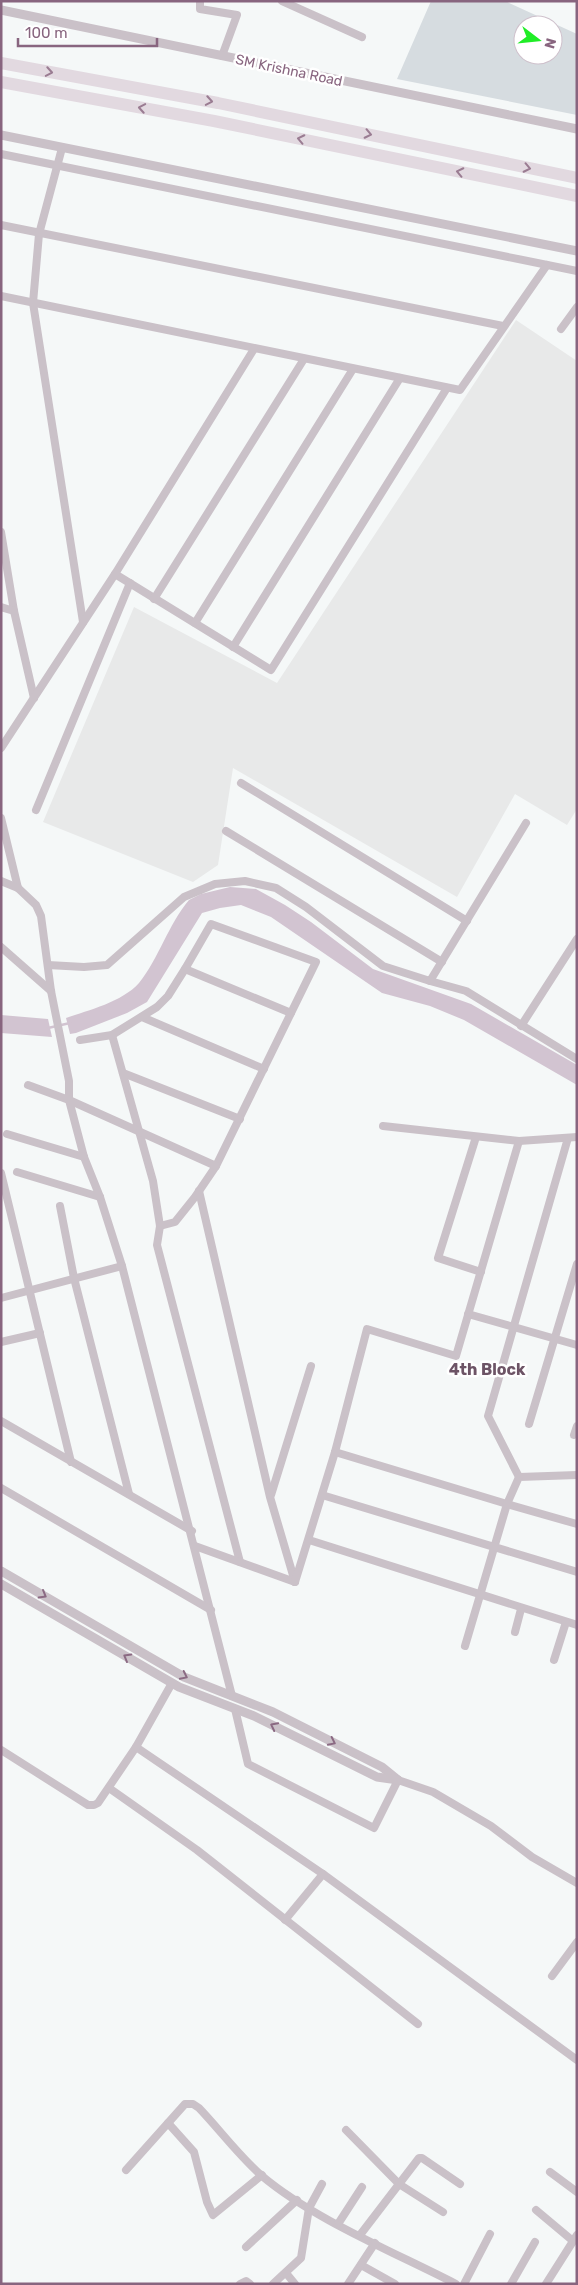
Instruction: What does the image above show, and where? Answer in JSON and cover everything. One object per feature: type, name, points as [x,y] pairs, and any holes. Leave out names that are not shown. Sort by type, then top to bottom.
[{"type":"highway","points":[[1,63],[218,103],[577,178]]},
{"type":"highway","points":[[1,82],[214,121],[577,196]]},
{"type":"street","points":[[200,1],[200,9],[237,15],[222,56]]},
{"type":"street","points":[[282,1],[362,37]]},
{"type":"street","name":"SM Krishna Road","points":[[1,10],[577,129]]},
{"type":"street","points":[[1,135],[577,251]]},
{"type":"street","points":[[62,148],[39,234],[34,303],[83,622]]},
{"type":"street","points":[[1,154],[577,271]]},
{"type":"street","points":[[1,225],[503,326]]},
{"type":"street","points":[[1,296],[460,390],[547,265]]},
{"type":"street","points":[[561,330],[577,307]]},
{"type":"street","points":[[1,748],[115,574],[254,349]]},
{"type":"street","points":[[154,598],[304,359]]},
{"type":"street","points":[[195,623],[353,369]]},
{"type":"street","points":[[233,647],[400,378]]},
{"type":"street","points":[[115,574],[271,670],[447,388]]},
{"type":"street","points":[[1,532],[14,611],[34,698]]},
{"type":"street","points":[[36,810],[130,584]]},
{"type":"street","points":[[1,607],[14,611]]},
{"type":"street","points":[[241,783],[468,922]]},
{"type":"street","points":[[1,818],[18,888]]},
{"type":"street","points":[[430,981],[468,922],[526,823]]},
{"type":"street","points":[[226,831],[442,962]]},
{"type":"street","points":[[1,881],[18,888],[36,905],[41,916],[51,991],[69,1082],[69,1100],[84,1157],[100,1197],[122,1266],[192,1531],[232,1696]]},
{"type":"street","points":[[48,965],[84,967],[107,965],[184,897],[215,884],[245,881],[276,888],[306,907],[384,966],[466,991],[577,1059]]},
{"type":"street","points":[[80,1040],[112,1035],[156,1008],[168,996],[211,924],[316,962],[216,1166],[175,1222],[160,1226]]},
{"type":"street","points":[[521,1026],[577,939]]},
{"type":"street","points":[[1,947],[51,991]]},
{"type":"street","points":[[185,970],[291,1013]]},
{"type":"street","points":[[142,1018],[264,1069]]},
{"type":"street","points":[[112,1035],[153,1181],[160,1226],[157,1245],[240,1562]]},
{"type":"street","points":[[124,1074],[240,1119]]},
{"type":"street","points":[[28,1085],[69,1100],[216,1166]]},
{"type":"street","points":[[383,1126],[519,1141],[573,1138],[488,1416],[519,1477]]},
{"type":"street","points":[[7,1134],[84,1157]]},
{"type":"street","points":[[476,1137],[438,1258],[481,1272]]},
{"type":"street","points":[[295,1582],[335,1452],[367,1329],[456,1356],[519,1141]]},
{"type":"street","points":[[17,1172],[100,1197]]},
{"type":"street","points":[[1,1173],[71,1462]]},
{"type":"street","points":[[199,1191],[270,1497],[295,1582]]},
{"type":"street","points":[[60,1206],[74,1278],[129,1494]]},
{"type":"street","points":[[528,1424],[577,1264]]},
{"type":"street","points":[[1,1298],[122,1266]]},
{"type":"street","points":[[468,1314],[577,1345]]},
{"type":"street","points":[[1,1342],[40,1332]]},
{"type":"street","points":[[270,1497],[311,1366]]},
{"type":"street","points":[[1,1421],[192,1531]]},
{"type":"street","points":[[574,1435],[577,1426]]},
{"type":"street","points":[[335,1452],[577,1524]]},
{"type":"street","points":[[519,1477],[577,1475]]},
{"type":"street","points":[[465,1646],[506,1504],[519,1477]]},
{"type":"street","points":[[1,1488],[211,1610]]},
{"type":"street","points":[[322,1495],[577,1572]]},
{"type":"street","points":[[309,1540],[577,1625]]},
{"type":"street","points":[[195,1546],[295,1582]]},
{"type":"street","points":[[1,1571],[184,1677],[273,1712],[373,1762],[398,1780]]},
{"type":"street","points":[[1,1584],[172,1683],[261,1719],[377,1777],[398,1780],[433,1792],[491,1826],[532,1857],[577,1883]]},
{"type":"street","points":[[515,1632],[522,1609]]},
{"type":"street","points":[[554,1660],[566,1622]]},
{"type":"street","points":[[1,1750],[88,1805],[94,1806],[109,1788],[136,1747],[172,1683]]},
{"type":"street","points":[[235,1709],[248,1764],[374,1828],[398,1780]]},
{"type":"street","points":[[136,1747],[323,1874],[577,2060]]},
{"type":"street","points":[[109,1788],[197,1850],[418,2024]]},
{"type":"street","points":[[284,1920],[323,1874]]},
{"type":"street","points":[[552,1976],[577,1942]]},
{"type":"street","points":[[126,2170],[185,2104],[192,2104],[199,2108],[262,2175],[297,2200],[338,2224],[456,2284]]},
{"type":"street","points":[[168,2123],[194,2152],[207,2202],[213,2215],[262,2175]]},
{"type":"street","points":[[346,2130],[399,2184],[443,2212]]},
{"type":"street","points":[[360,2235],[421,2158],[460,2184]]},
{"type":"street","points":[[550,2172],[577,2192]]},
{"type":"street","points":[[273,2284],[299,2261],[302,2255],[309,2208],[322,2184]]},
{"type":"street","points":[[338,2224],[362,2187]]},
{"type":"street","points":[[246,2247],[297,2200]]},
{"type":"street","points":[[536,2210],[575,2238],[546,2284]]},
{"type":"street","points":[[464,2284],[490,2234]]},
{"type":"street","points":[[511,2284],[535,2242]]},
{"type":"street","points":[[348,2284],[375,2243]]},
{"type":"street","points":[[361,2264],[395,2284]]},
{"type":"street","points":[[286,2273],[295,2284]]},
{"type":"street","points":[[240,2284],[246,2281],[250,2284]]},
{"type":"shaded area","points":[[431,1],[505,1],[536,15],[513,15],[513,65],[563,65],[563,28],[577,34],[577,115],[397,79]]},
{"type":"shaded area","points":[[516,320],[577,361],[577,809],[567,825],[515,794],[457,897],[233,768],[218,865],[193,882],[43,822],[134,607],[277,683]]},
{"type":"shaded area","points":[[230,887],[256,889],[285,905],[311,922],[373,969],[471,1004],[577,1065],[577,1085],[464,1020],[430,1006],[382,993],[271,917],[241,905],[202,913],[147,1002],[127,1013],[70,1034],[66,1018],[114,1000],[132,990],[139,983],[175,920],[189,900],[201,894]]},
{"type":"shaded area","points":[[1,1015],[48,1019],[52,1037],[1,1033]]},
{"type":"waterway","points":[[48,1028],[70,1023]]},
{"type":"district","name":"4th Block","points":[[487,1369]]}]
